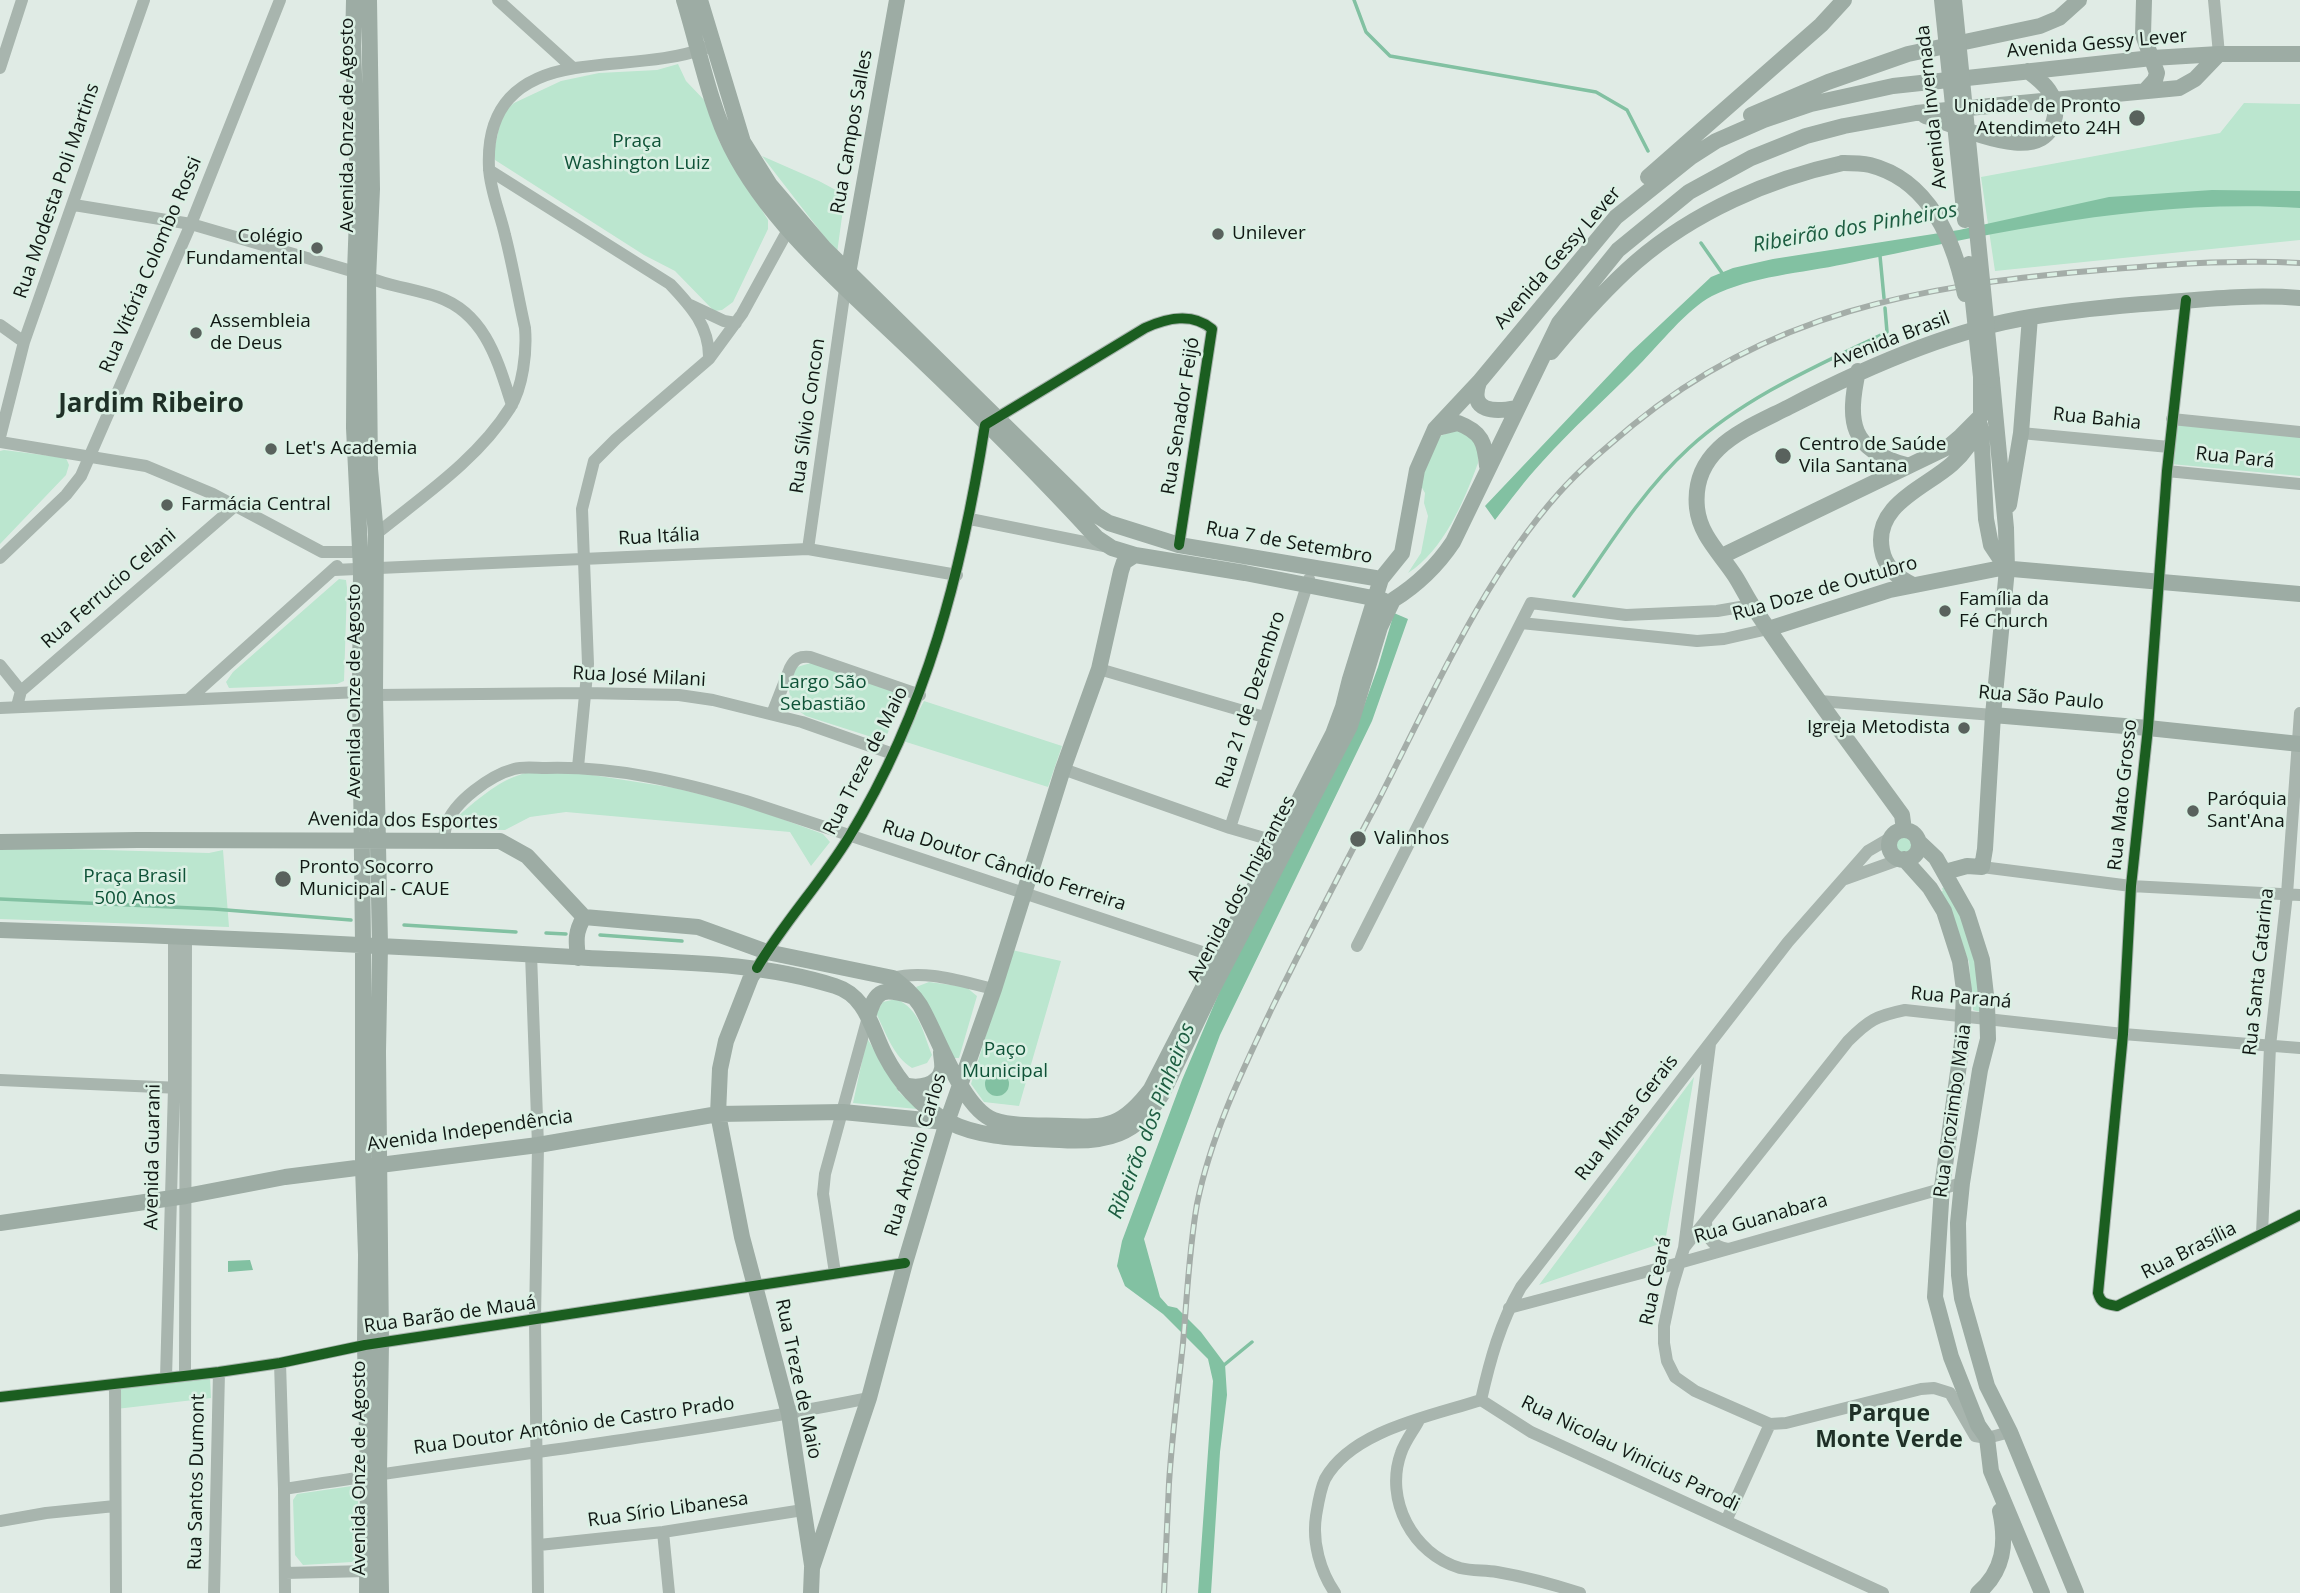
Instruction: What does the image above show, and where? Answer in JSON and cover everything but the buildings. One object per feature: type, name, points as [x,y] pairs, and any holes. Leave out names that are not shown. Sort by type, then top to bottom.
[{"type":"main road","name":"Avenida Onze de Agosto","points":[[354,0],[353,46],[361,275],[370,469],[376,534],[368,569],[372,945],[371,1166],[366,1255],[373,1344],[373,1474],[367,1593]]},
{"type":"main road","name":"Avenida Onze de Agosto","points":[[368,569],[356,549],[354,428],[361,275],[372,189],[369,0]]},
{"type":"main road","points":[[684,0],[743,142],[760,171],[806,229],[849,271],[1097,538],[1112,548]]},
{"type":"main road","points":[[701,0],[706,48],[721,124],[743,169],[788,230],[845,289],[1096,515],[1109,523],[1112,548],[1121,571]]},
{"type":"main road","name":"Rua Campos Salles","points":[[845,289],[897,0]]},
{"type":"main road","points":[[1616,218],[1649,176],[1821,25],[1844,0]]},
{"type":"main road","name":"Avenida Invernada","points":[[1942,0],[1984,378]]},
{"type":"main road","name":"Avenida Invernada","points":[[1954,0],[1984,378]]},
{"type":"main road","points":[[1716,141],[1754,113],[1828,82],[1908,54],[2040,26],[2059,18],[2078,0]]},
{"type":"main road","points":[[2144,0],[2143,34],[2157,74],[2145,92]]},
{"type":"main road","name":"Avenida Gessy Lever","points":[[1393,600],[1423,578],[1447,551],[1473,506],[1487,469],[1559,323],[1597,274],[1639,232],[1689,192],[1751,158],[1806,136],[1870,120],[1916,113],[2179,88],[2195,79],[2219,54]]},
{"type":"main road","name":"Avenida Gessy Lever","points":[[1381,579],[1402,554],[1417,470],[1435,429],[1479,382],[1616,218],[1670,172],[1716,141],[1811,104],[1854,92],[1893,86],[2152,58],[2219,54],[2300,54]]},
{"type":"main road","points":[[1916,113],[1996,139],[2032,143],[2046,136],[2056,109],[2054,99],[2042,82],[2028,71]]},
{"type":"main road","points":[[1538,368],[1612,284],[1666,238],[1715,209],[1774,182],[1805,171],[1843,163],[1868,164],[1890,172],[1910,185],[1931,206],[1945,229],[1963,284],[1984,378],[1997,448],[2006,528],[2007,569],[1982,867],[1967,866],[1945,872],[1930,888]]},
{"type":"main road","name":"Avenida Brasil","points":[[1768,629],[1722,556],[1709,542],[1697,509],[1702,470],[1716,449],[1739,433],[1858,371],[1982,328],[2030,317],[2186,300],[2268,295],[2300,298]]},
{"type":"main road","points":[[2006,528],[2021,433],[2030,317]]},
{"type":"main road","points":[[1858,371],[1852,400],[1852,420],[1859,436],[1886,460],[1906,465]]},
{"type":"main road","points":[[1984,378],[1981,421],[1986,519],[1991,545],[2007,569]]},
{"type":"main road","points":[[1479,382],[1477,394],[1485,408],[1491,411],[1516,408]]},
{"type":"main road","points":[[1722,556],[1948,447],[1981,421]]},
{"type":"main road","points":[[1913,584],[1894,572],[1882,553],[1882,530],[1887,516],[1895,505],[1951,465],[1971,445],[1981,421]]},
{"type":"main road","points":[[1435,429],[1458,423],[1478,434],[1486,446],[1487,469]]},
{"type":"main road","name":"Rua 7 de Setembro","points":[[1109,523],[1179,545],[1381,579]]},
{"type":"main road","points":[[1081,542],[1086,531],[1084,524]]},
{"type":"main road","name":"Rua 7 de Setembro","points":[[1112,548],[1135,555],[1375,599],[1393,600]]},
{"type":"main road","name":"Rua Antônio Carlos","points":[[811,1593],[812,1568],[869,1398],[947,1122],[994,989],[1063,769],[1099,669],[1121,571],[1124,562],[1135,555]]},
{"type":"main road","name":"Rua Doze de Outubro","points":[[1768,629],[1889,590],[2001,568],[2300,594]]},
{"type":"main road","name":"Avenida dos Imigrantes","points":[[947,1122],[992,1135],[1073,1141],[1106,1139],[1119,1135],[1153,1109],[1284,844],[1343,707],[1349,679],[1381,579]]},
{"type":"main road","name":"Avenida dos Imigrantes","points":[[960,1083],[979,1110],[992,1120],[1011,1124],[1096,1127],[1112,1124],[1139,1105],[1151,1089],[1217,957],[1350,726],[1380,627],[1393,600]]},
{"type":"main road","points":[[1768,629],[1902,815],[1890,850],[1903,859],[1915,855],[1918,841],[1913,833],[1898,833]]},
{"type":"main road","name":"Rua São Paulo","points":[[1993,715],[2299,744]]},
{"type":"main road","name":"Avenida dos Esportes","points":[[0,842],[500,841],[515,848],[549,878],[584,917]]},
{"type":"main road","name":"Rua Orozimbo Maia","points":[[1918,841],[1936,858],[1961,898],[1982,960],[1988,1019],[1988,1039],[1980,1070],[1958,1223],[1962,1298],[1982,1371],[2076,1593]]},
{"type":"main road","name":"Rua Orozimbo Maia","points":[[1903,859],[1930,888],[1944,911],[1961,961],[1964,1018],[1942,1187],[1935,1297],[1951,1357],[1978,1424],[1987,1438]]},
{"type":"main road","points":[[578,958],[577,929],[584,917],[698,927],[767,952],[893,978],[920,1004],[960,1083]]},
{"type":"main road","points":[[0,930],[372,945],[711,963],[757,968],[844,990],[859,1001],[886,1056],[904,1085],[921,1103],[947,1122]]},
{"type":"main road","name":"Rua Treze de Maio","points":[[757,968],[726,1041],[720,1069],[718,1114],[742,1237],[789,1414],[812,1568]]},
{"type":"main road","points":[[868,1017],[873,1000],[879,994],[893,991],[913,996]]},
{"type":"main road","points":[[904,1085],[917,1088],[939,1078],[942,1069],[941,1048]]},
{"type":"main road","name":"Avenida Independência","points":[[0,1223],[285,1177],[538,1146],[718,1114],[843,1112],[947,1122]]},
{"type":"main road","points":[[1978,1593],[1997,1572],[2003,1555],[2004,1531],[1987,1438]]},
{"type":"main road","points":[[1991,1471],[2042,1593]]},
{"type":"main road","name":"Avenida Onze de Agosto","points":[[373,1474],[381,1593]]},
{"type":"main road","points":[[802,1504],[814,1513],[823,1515],[831,1510]]},
{"type":"street","points":[[1,59],[22,0]]},
{"type":"street","name":"Rua Modesta Poli Martins","points":[[0,439],[24,342],[144,0]]},
{"type":"street","name":"Rua Vitória Colombo Rossi","points":[[0,558],[66,495],[81,476],[191,224],[280,0]]},
{"type":"street","points":[[498,0],[573,68]]},
{"type":"street","points":[[2214,0],[2219,54]]},
{"type":"street","points":[[376,534],[481,446],[512,406],[527,349],[525,328],[489,170],[493,121],[503,103],[520,89],[546,75],[573,68],[650,61],[706,48]]},
{"type":"street","points":[[489,170],[670,284],[690,305],[702,323],[709,344],[709,359]]},
{"type":"street","points":[[74,205],[191,224],[440,298],[462,309],[481,328],[496,357],[512,406]]},
{"type":"street","points":[[578,767],[588,664],[582,509],[594,461],[709,359],[736,323],[788,230]]},
{"type":"street","name":"Rua Sílvio Concon","points":[[808,549],[845,289]]},
{"type":"street","name":"Rua Mato Grosso","points":[[2098,1293],[2123,1034],[2131,886],[2148,728],[2169,447],[2186,300]]},
{"type":"street","points":[[690,305],[724,321],[736,323]]},
{"type":"street","name":"Rua Senador Feijó","points":[[990,421],[1145,328],[1160,321],[1177,318],[1200,321],[1212,329],[1179,545]]},
{"type":"street","points":[[0,325],[24,342]]},
{"type":"street","name":"Rua Pará","points":[[2172,418],[2300,432]]},
{"type":"street","name":"Rua Treze de Maio","points":[[757,968],[850,836],[920,695],[957,575],[990,421]]},
{"type":"street","name":"Rua Bahia","points":[[2021,433],[2169,447]]},
{"type":"street","points":[[0,439],[146,466],[213,494],[322,552],[334,570]]},
{"type":"street","name":"Rua Pará","points":[[2167,471],[2300,484]]},
{"type":"street","name":"Rua Ferrucio Celani","points":[[21,691],[234,506]]},
{"type":"street","points":[[970,519],[1112,548]]},
{"type":"street","points":[[322,552],[356,549]]},
{"type":"street","points":[[189,699],[356,549]]},
{"type":"street","name":"Rua Itália","points":[[334,570],[808,549],[957,575]]},
{"type":"street","name":"Rua 21 de Dezembro","points":[[1230,828],[1308,585],[1311,567]]},
{"type":"street","name":"Rua Doze de Outubro","points":[[1752,605],[1717,611],[1626,615],[1536,602],[1528,606],[1521,623],[1697,641],[1724,639],[1768,629]]},
{"type":"street","points":[[1357,946],[1521,623]]},
{"type":"street","points":[[772,714],[790,667],[801,656],[920,695]]},
{"type":"street","points":[[0,665],[21,691],[17,706]]},
{"type":"street","points":[[1099,669],[1264,717]]},
{"type":"street","name":"Rua José Milani","points":[[0,708],[368,693],[679,695],[772,714],[893,754]]},
{"type":"street","name":"Rua São Paulo","points":[[1819,701],[1993,715]]},
{"type":"street","name":"Rua Santa Catarina","points":[[2262,1234],[2270,1046],[2293,894],[2300,713]]},
{"type":"street","name":"Rua Doutor Cândido Ferreira","points":[[444,842],[446,825],[454,811],[485,783],[515,769],[578,767],[689,784],[1217,957]]},
{"type":"street","points":[[1063,769],[1230,828],[1284,844]]},
{"type":"street","name":"Rua Minas Gerais","points":[[1481,1400],[1492,1351],[1509,1308],[1529,1277],[1757,980],[1868,850],[1898,833]]},
{"type":"street","points":[[1842,880],[1903,859]]},
{"type":"street","points":[[1982,867],[2131,886],[2293,894]]},
{"type":"street","name":"Avenida Guarani","points":[[180,938],[179,1196],[185,1376]]},
{"type":"street","points":[[531,954],[538,1146],[535,1320],[538,1593]]},
{"type":"street","points":[[893,978],[921,974],[994,989]]},
{"type":"street","name":"Rua Paraná","points":[[1684,1248],[1865,1023],[1884,1014],[1905,1010],[2123,1034],[2300,1048]]},
{"type":"street","points":[[835,1273],[823,1194],[825,1174],[868,1017]]},
{"type":"street","name":"Rua Ceará","points":[[1710,1044],[1684,1248],[1664,1326],[1664,1343],[1667,1361],[1675,1377],[1695,1391],[1770,1424]]},
{"type":"street","points":[[0,1080],[179,1088]]},
{"type":"street","name":"Rua Guanabara","points":[[1509,1308],[1962,1183]]},
{"type":"street","name":"Avenida Guarani","points":[[166,1378],[179,1196]]},
{"type":"street","name":"Rua Brasília","points":[[2098,1293],[2105,1304],[2117,1306],[2300,1215]]},
{"type":"street","points":[[1706,1220],[1706,1235],[1717,1247],[1728,1249]]},
{"type":"street","name":"Rua Barão de Mauá","points":[[0,1396],[219,1372],[373,1344],[905,1263]]},
{"type":"street","points":[[280,1363],[285,1489],[285,1593]]},
{"type":"street","name":"Rua Santos Dumont","points":[[215,1593],[219,1372]]},
{"type":"street","points":[[115,1384],[116,1593]]},
{"type":"street","points":[[1726,1521],[1770,1424],[1786,1423],[1934,1388],[1950,1393],[1975,1436],[1987,1438],[2010,1432]]},
{"type":"street","name":"Rua Doutor Antônio de Castro Prado","points":[[285,1489],[789,1414],[869,1398]]},
{"type":"street","points":[[1335,1593],[1321,1564],[1314,1532],[1325,1480],[1340,1460],[1364,1440],[1481,1400]]},
{"type":"street","name":"Rua Nicolau Vinicius Parodi","points":[[1481,1400],[1531,1432],[1883,1593]]},
{"type":"street","points":[[1419,1420],[1401,1452],[1397,1474],[1399,1505],[1406,1524],[1419,1544],[1438,1558],[1461,1568],[1541,1580],[1580,1593]]},
{"type":"street","name":"Rua Sírio Libanesa","points":[[539,1545],[663,1532],[802,1504]]},
{"type":"street","points":[[0,1521],[116,1506]]},
{"type":"street","points":[[663,1532],[669,1593]]},
{"type":"street","points":[[285,1573],[367,1571]]},
{"type":"green space","name":"Praça Washington Luiz","points":[[678,64],[686,81],[708,104],[719,141],[768,220],[768,229],[733,302],[722,310],[714,311],[675,271],[644,255],[495,160],[494,151],[502,114],[514,103],[561,81],[599,73],[657,70]]},
{"type":"green space","points":[[2244,103],[2300,104],[2300,240],[1995,271],[1981,177],[2220,133]]},
{"type":"green space","points":[[762,156],[845,195],[837,253]]},
{"type":"green space","points":[[2174,420],[2300,434],[2300,476],[2171,464]]},
{"type":"green space","points":[[1456,430],[1472,436],[1479,451],[1478,463],[1451,524],[1432,551],[1408,573],[1421,553],[1428,516],[1424,503],[1425,493],[1421,486],[1424,464],[1440,436]]},
{"type":"green space","points":[[0,451],[66,458],[69,465],[66,475],[0,544]]},
{"type":"green space","points":[[339,579],[346,580],[347,588],[344,681],[337,684],[229,688],[226,682],[233,672]]},
{"type":"green space","name":"Largo São Sebastião","points":[[814,662],[905,695],[884,741],[806,716],[792,706],[787,681],[797,667]]},
{"type":"green space","name":"Largo São Sebastião","points":[[924,701],[1062,746],[1048,787],[903,741]]},
{"type":"green space","points":[[567,771],[675,788],[744,805],[823,834],[830,842],[811,866],[790,832],[566,812],[530,817],[505,830],[457,829],[456,818],[487,793],[513,777],[527,773]]},
{"type":"green space","points":[[1904,835],[1911,838],[1914,845],[1911,852],[1904,855],[1897,852],[1894,845],[1897,838]]},
{"type":"green space","name":"Praça Brasil 500 Anos","points":[[0,847],[209,853],[223,850],[229,927],[0,919]]},
{"type":"green space","points":[[1947,887],[1968,933],[1977,962],[1980,1012],[1973,1010],[1969,962],[1940,892]]},
{"type":"green space","name":"Paço Municipal","points":[[1012,950],[1061,961],[1019,1106],[984,1102],[971,1084]]},
{"type":"green space","points":[[929,982],[966,987],[977,996],[959,1058],[953,1058],[916,987]]},
{"type":"green space","points":[[896,999],[916,1015],[920,1023],[932,1055],[927,1063],[912,1068],[895,1051],[887,1036],[876,1013],[883,1002]]},
{"type":"green space","points":[[867,1038],[899,1092],[917,1109],[853,1103]]},
{"type":"green space","points":[[1694,1077],[1665,1242],[1539,1285]]},
{"type":"green space","points":[[210,1376],[211,1398],[116,1409],[116,1386]]},
{"type":"green space","points":[[352,1486],[358,1497],[359,1559],[352,1562],[303,1565],[295,1555],[293,1500],[297,1494]]},
{"type":"shaded area","points":[[2212,190],[2300,191],[2300,208],[2185,208],[2071,221],[1777,276],[1727,289],[1702,302],[1683,318],[1553,449],[1495,520],[1485,506],[1630,353],[1711,277],[1733,268],[1773,259],[1959,230],[2109,197]]},
{"type":"shaded area","points":[[1394,613],[1408,619],[1372,721],[1220,1035],[1144,1239],[1160,1297],[1168,1306],[1177,1308],[1201,1332],[1225,1364],[1227,1395],[1220,1452],[1211,1593],[1198,1593],[1213,1381],[1208,1359],[1163,1314],[1125,1286],[1117,1266],[1122,1241],[1182,1080],[1227,974],[1361,714]]},
{"type":"shaded area","points":[[997,1072],[1008,1079],[1009,1084],[1002,1095],[997,1096],[986,1089],[985,1084],[992,1073]]},
{"type":"shaded area","points":[[250,1260],[253,1270],[228,1272],[228,1261]]},
{"type":"waterway","points":[[1354,0],[1366,32],[1390,56],[1596,92],[1627,110],[1648,151]]},
{"type":"waterway","points":[[1701,243],[1722,273]]},
{"type":"waterway","points":[[1880,256],[1884,298]]},
{"type":"waterway","points":[[1574,596],[1642,500],[1689,448],[1711,429],[1759,397],[1809,369],[1887,332],[1885,308]]},
{"type":"waterway","points":[[0,899],[214,909],[351,920]]},
{"type":"waterway","points":[[404,925],[516,932]]},
{"type":"waterway","points":[[546,933],[566,934]]},
{"type":"waterway","points":[[600,935],[682,941]]},
{"type":"waterway","points":[[1224,1365],[1252,1342]]},
{"type":"railway","points":[[1164,1593],[1170,1465],[1192,1239],[1197,1204],[1210,1153],[1272,1008],[1459,642],[1506,563],[1559,493],[1585,466],[1633,425],[1685,387],[1738,356],[1792,331],[1848,312],[1906,297],[2027,277],[2195,263],[2300,263]]},
{"type":"cycle path","points":[[2186,300],[2167,471],[2148,728],[2131,886],[2123,1034],[2099,1297],[2104,1303],[2117,1306],[2300,1215]]},
{"type":"cycle path","points":[[757,968],[849,837],[900,739],[938,638],[965,533],[985,425],[1145,328],[1179,318],[1196,320],[1212,329],[1179,545]]},
{"type":"cycle path","points":[[0,1397],[280,1363],[365,1345],[905,1263]]},
{"type":"place","name":"Unidade de Pronto Atendimeto 24H","points":[[2137,118]]},
{"type":"place","name":"Unilever","points":[[1218,234]]},
{"type":"place","name":"Colégio Fundamental","points":[[317,248]]},
{"type":"place","name":"Assembleia de Deus","points":[[196,333]]},
{"type":"place","name":"Let's Academia","points":[[271,449]]},
{"type":"place","name":"Centro de Saúde Vila Santana","points":[[1783,456]]},
{"type":"place","name":"Farmácia Central","points":[[167,505]]},
{"type":"place","name":"Família da Fé Church","points":[[1945,611]]},
{"type":"place","name":"Igreja Metodista","points":[[1964,728]]},
{"type":"place","name":"Paróquia Sant'Ana","points":[[2193,811]]},
{"type":"place","name":"Valinhos","points":[[1358,839]]},
{"type":"place","name":"Pronto Socorro Municipal - CAUE","points":[[283,879]]},
{"type":"district","name":"Jardim Ribeiro","points":[[151,405]]},
{"type":"district","name":"Parque Monte Verde","points":[[1889,1427]]},
{"type":"water label","name":"Ribeirão dos Pinheiros","points":[[1855,228]]},
{"type":"water label","name":"Ribeirão dos Pinheiros","points":[[1152,1121]]}]
